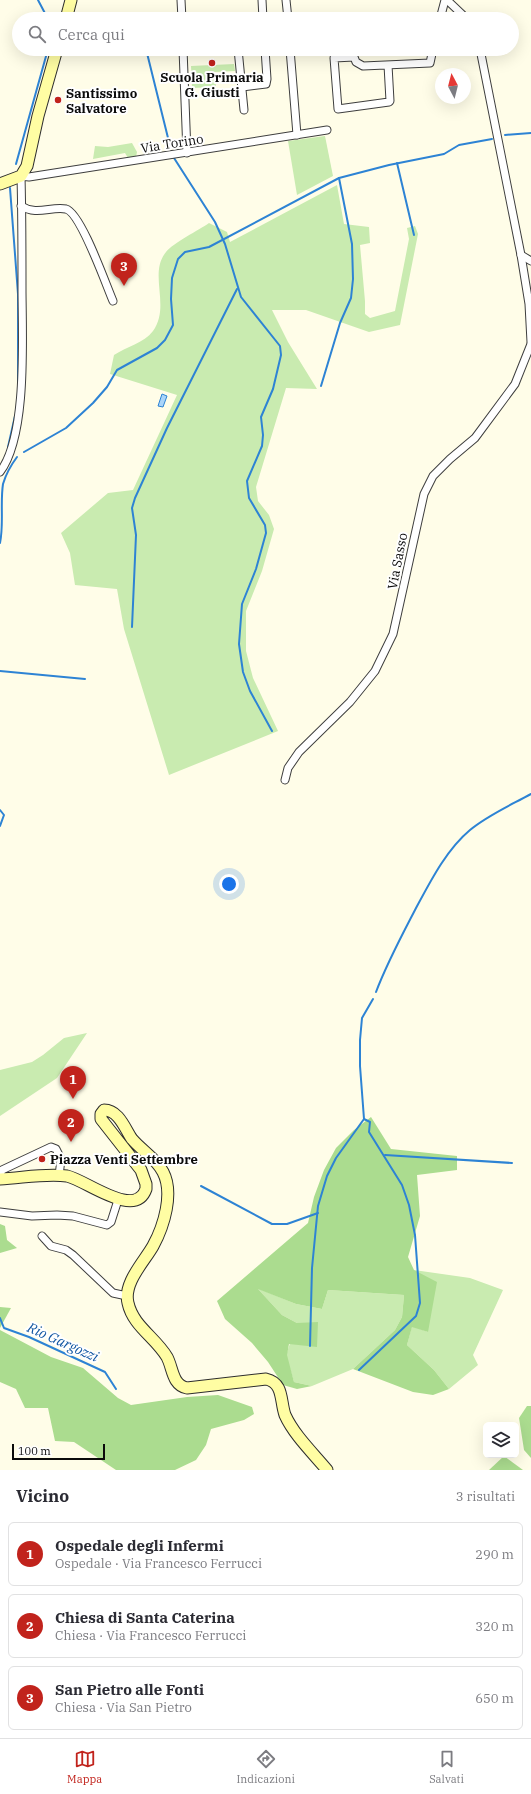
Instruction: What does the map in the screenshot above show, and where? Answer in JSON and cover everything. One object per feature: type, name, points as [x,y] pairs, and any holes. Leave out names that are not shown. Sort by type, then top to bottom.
[{"type":"street","points":[[68,12],[71,0]]},
{"type":"street","points":[[181,0],[181,12]]},
{"type":"street","points":[[262,0],[263,12]]},
{"type":"street","points":[[286,0],[287,12]]},
{"type":"street","points":[[442,12],[446,0],[459,12]]},
{"type":"street","points":[[0,472],[5,466],[14,443],[19,408],[23,349],[21,176],[30,157],[38,116],[55,56]]},
{"type":"street","points":[[183,56],[187,153]]},
{"type":"street","points":[[239,56],[244,110]]},
{"type":"street","points":[[242,87],[266,84],[265,56]]},
{"type":"street","points":[[291,56],[297,135]]},
{"type":"street","points":[[388,65],[389,102],[338,109],[334,58],[354,57],[356,62],[363,66],[430,63],[432,56]]},
{"type":"street","name":"Via Sasso","points":[[284,780],[288,768],[299,752],[350,702],[375,671],[393,634],[424,494],[433,476],[450,459],[475,438],[515,384],[531,343],[529,304],[521,255],[481,56]]},
{"type":"street","name":"Via Torino","points":[[21,176],[29,177],[327,130]]},
{"type":"street","points":[[0,184],[21,176]]},
{"type":"street","points":[[21,206],[32,211],[62,208],[69,210],[75,217],[92,249],[113,301]]},
{"type":"street","points":[[521,255],[531,261]]},
{"type":"street","points":[[0,1179],[59,1176],[79,1180],[118,1200],[128,1200],[141,1197],[144,1194],[146,1184],[141,1170],[104,1126],[101,1119],[101,1114],[104,1110],[109,1110],[114,1113],[133,1140],[158,1164],[167,1184],[168,1194],[161,1226],[154,1245],[130,1286],[127,1296],[130,1310],[167,1357],[177,1383],[187,1388],[259,1379],[272,1380],[279,1387],[288,1420],[327,1470]]},
{"type":"street","points":[[0,1174],[2,1170],[51,1146],[56,1149],[61,1159],[59,1176]]},
{"type":"street","points":[[0,1212],[32,1216],[73,1216],[107,1225],[111,1222],[118,1200]]},
{"type":"street","points":[[42,1236],[51,1246],[66,1250],[73,1255],[113,1293],[127,1296]]},
{"type":"green space","points":[[234,64],[235,71],[215,72],[216,87],[192,88],[191,66]]},
{"type":"green space","points":[[325,136],[333,176],[297,195],[288,141]]},
{"type":"green space","points":[[132,143],[137,152],[136,157],[128,158],[125,153],[93,159],[95,146],[108,147]]},
{"type":"green space","points":[[337,185],[344,224],[369,227],[370,243],[360,245],[365,314],[370,318],[395,311],[409,239],[407,228],[415,226],[418,234],[400,325],[369,332],[306,310],[272,310],[288,342],[317,389],[286,388],[256,487],[258,501],[269,515],[274,529],[262,571],[246,611],[246,651],[253,678],[278,731],[169,775],[124,629],[117,589],[75,585],[70,553],[61,533],[108,493],[133,490],[177,395],[110,374],[114,355],[145,339],[153,331],[158,321],[160,311],[159,270],[161,261],[169,248],[209,223],[227,232],[230,242]]},
{"type":"green space","points":[[87,1033],[57,1078],[0,1116],[0,1070],[32,1062],[64,1038]]},
{"type":"green space","points":[[371,1117],[391,1149],[457,1156],[457,1170],[417,1175],[420,1216],[408,1257],[414,1270],[437,1282],[428,1332],[412,1327],[407,1345],[434,1370],[449,1389],[433,1395],[413,1392],[353,1369],[395,1330],[402,1317],[404,1295],[328,1290],[322,1309],[296,1304],[258,1289],[282,1315],[297,1323],[318,1322],[317,1347],[289,1344],[287,1355],[294,1382],[312,1386],[297,1389],[283,1385],[268,1362],[252,1343],[225,1319],[217,1301],[308,1223],[314,1197],[324,1170],[336,1148],[354,1130]]},
{"type":"green space","points":[[0,1224],[5,1226],[7,1240],[17,1248],[0,1253]]},
{"type":"green space","points":[[414,1270],[470,1278],[503,1290],[473,1355],[478,1365],[449,1389],[434,1370],[407,1345],[412,1326],[428,1332]]},
{"type":"green space","points":[[257,1288],[296,1304],[322,1309],[328,1290],[404,1295],[402,1317],[395,1330],[353,1369],[312,1386],[294,1382],[286,1355],[297,1323],[282,1315]]},
{"type":"green space","points":[[0,1307],[11,1308],[0,1328]]},
{"type":"green space","points":[[0,1330],[51,1357],[83,1368],[118,1398],[131,1405],[187,1397],[218,1395],[252,1407],[254,1414],[244,1420],[211,1429],[206,1445],[196,1460],[175,1470],[116,1470],[74,1442],[55,1441],[48,1408],[25,1408],[16,1389],[0,1382]]},
{"type":"green space","points":[[527,1406],[531,1406],[531,1458],[524,1450],[519,1418]]},
{"type":"green space","points":[[502,1458],[507,1458],[523,1470],[489,1470]]},
{"type":"water","points":[[162,394],[167,396],[163,407],[158,406]]},
{"type":"waterway","points":[[38,0],[44,12]]},
{"type":"waterway","points":[[16,164],[46,56]]},
{"type":"waterway","points":[[148,56],[170,146]]},
{"type":"waterway","points":[[505,135],[531,133]]},
{"type":"waterway","points":[[24,452],[66,428],[93,403],[107,387],[117,370],[157,348],[165,340],[173,325],[171,299],[172,278],[178,259],[185,252],[209,247],[339,178],[389,165],[444,154],[459,145],[492,139]]},
{"type":"waterway","points":[[174,158],[215,222],[225,244],[241,297],[280,346],[281,355],[273,389],[261,417],[263,435],[262,446],[247,481],[249,498],[265,525],[266,533],[256,569],[242,604],[239,644],[243,672],[250,691],[272,731]]},
{"type":"waterway","points":[[397,163],[414,235]]},
{"type":"waterway","points":[[321,386],[340,323],[351,298],[353,279],[352,244],[339,178]]},
{"type":"waterway","points":[[10,188],[18,294],[18,382]]},
{"type":"waterway","points":[[132,627],[136,535],[132,508],[135,498],[167,428],[237,289]]},
{"type":"waterway","points":[[8,447],[15,416]]},
{"type":"waterway","points":[[0,543],[2,528],[3,484],[17,457]]},
{"type":"waterway","points":[[0,671],[85,679]]},
{"type":"waterway","points":[[376,992],[394,950],[421,899],[439,867],[453,847],[461,838],[477,825],[492,815],[531,794]]},
{"type":"waterway","points":[[0,810],[4,815],[0,826]]},
{"type":"waterway","points":[[359,1370],[416,1316],[420,1303],[415,1235],[409,1205],[402,1185],[369,1132],[370,1122],[364,1119],[360,1066],[360,1040],[362,1018],[373,999]]},
{"type":"waterway","points":[[310,1346],[312,1268],[318,1206],[327,1176],[336,1158],[364,1119]]},
{"type":"waterway","points":[[385,1155],[512,1163]]},
{"type":"waterway","points":[[201,1186],[272,1224],[287,1224],[318,1213]]},
{"type":"waterway","name":"Rio Gargozzi","points":[[0,1318],[4,1328],[29,1337],[105,1372],[116,1389]]},
{"type":"place","name":"Scuola Primaria G. Giusti","points":[[212,63]]},
{"type":"place","name":"Santissimo Salvatore","points":[[58,100]]},
{"type":"place","name":"San Pietro alle Fonti","points":[[124,286]]},
{"type":"place","name":"Ospedale degli Infermi","points":[[73,1099]]},
{"type":"place","name":"Chiesa di Santa Caterina","points":[[71,1142]]},
{"type":"place","name":"Piazza Venti Settembre","points":[[42,1159]]}]
